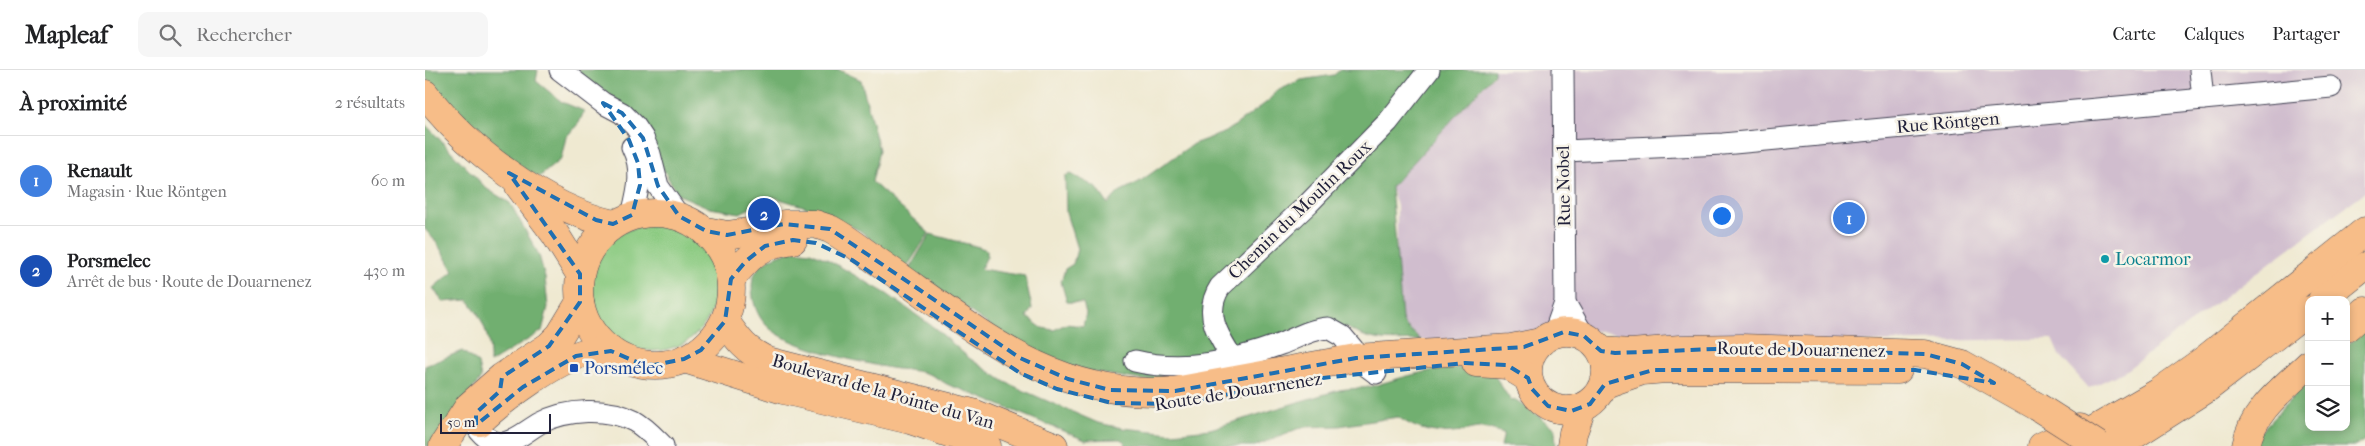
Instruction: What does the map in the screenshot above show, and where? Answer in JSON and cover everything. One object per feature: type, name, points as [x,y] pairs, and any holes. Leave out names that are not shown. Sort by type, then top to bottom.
[{"type":"main road","points":[[425,94],[452,126],[509,173],[560,204],[596,220],[622,220],[655,212],[679,216],[694,222],[706,231],[723,253],[731,279],[732,293],[725,321],[715,337],[701,350],[684,360],[669,364],[639,364],[611,351],[591,330],[580,302],[580,274],[586,255],[597,238],[622,220]]},
{"type":"main road","points":[[509,173],[555,234],[580,274]]},
{"type":"main road","name":"Route de Douarnenez","points":[[706,231],[727,235],[784,224],[815,224],[830,228],[969,325],[1020,358],[1044,370],[1088,386],[1134,392],[1175,391],[1366,365],[1511,348],[1548,338]]},
{"type":"main road","points":[[2066,446],[2159,392],[2204,360],[2365,231]]},
{"type":"main road","name":"Route de Douarnenez","points":[[731,279],[746,261],[765,246],[793,240],[816,242],[829,247],[875,274],[974,345],[1020,373],[1057,389],[1112,403],[1142,406],[1177,404],[1303,380],[1366,365],[1489,363],[1507,365],[1528,378]]},
{"type":"main road","points":[[2327,296],[2365,266]]},
{"type":"main road","points":[[443,446],[469,406],[502,378],[549,346],[560,335],[580,302]]},
{"type":"main road","points":[[2350,324],[2365,311]]},
{"type":"main road","points":[[2117,446],[2205,390],[2305,313]]},
{"type":"main road","name":"Boulevard de la Pointe du Van","points":[[725,321],[741,345],[768,361],[973,413],[1054,446]]},
{"type":"main road","points":[[1564,332],[1592,343],[1605,361],[1605,384],[1596,398],[1582,408],[1571,411],[1559,410],[1548,406],[1538,399],[1528,378],[1528,365],[1533,352],[1548,338],[1564,332]]},
{"type":"main road","name":"Route de Douarnenez","points":[[1592,343],[1631,353],[1680,349],[1741,348],[1925,354],[1962,364],[2037,406],[2099,446]]},
{"type":"main road","points":[[458,446],[488,438],[492,410],[523,387],[576,356],[589,352],[611,351]]},
{"type":"main road","name":"Boulevard de la Pointe du Van","points":[[684,360],[783,390],[910,420],[987,446]]},
{"type":"main road","points":[[2246,446],[2250,429],[2261,411],[2305,368]]},
{"type":"main road","name":"Route de Douarnenez","points":[[1605,384],[1642,370],[1666,369],[1928,370],[1994,383]]},
{"type":"main road","points":[[2042,446],[2159,392]]},
{"type":"main road","points":[[1571,446],[1573,433],[1582,408]]},
{"type":"street","points":[[560,70],[622,114],[643,138],[658,186],[679,216]]},
{"type":"street","name":"Chemin du Moulin Roux","points":[[1233,359],[1213,322],[1213,302],[1217,291],[1389,122],[1429,70]]},
{"type":"street","name":"Rue Nobel","points":[[1548,338],[1565,303],[1563,70]]},
{"type":"street","points":[[2200,70],[2203,99]]},
{"type":"street","name":"Rue Röntgen","points":[[1564,151],[1723,144],[2331,87]]},
{"type":"street","points":[[603,102],[629,140],[638,163],[640,185],[622,220]]},
{"type":"street","name":"Rue Nobel","points":[[1565,303],[1592,343]]},
{"type":"street","points":[[1135,361],[1152,365],[1189,366],[1233,359],[1277,346],[1306,333],[1328,328],[1337,332],[1347,341],[1366,365]]},
{"type":"street","points":[[502,378],[500,391],[476,413],[488,438],[507,442],[557,416],[571,413],[601,412],[634,421],[663,446]]},
{"type":"highlighted area","points":[[603,103],[622,113],[643,138],[658,186],[679,216],[706,231],[727,235],[784,224],[830,229],[1020,358],[1068,379],[1110,390],[1175,391],[1356,358],[1524,347],[1564,332],[1584,336],[1601,351],[1615,353],[1741,348],[1925,354],[1962,364],[1994,383],[1915,370],[1653,370],[1605,384],[1590,404],[1571,411],[1548,406],[1532,389],[1528,378],[1507,365],[1465,363],[1303,380],[1177,404],[1112,403],[1057,389],[1020,373],[852,260],[816,243],[793,240],[765,246],[746,261],[731,279],[725,321],[701,350],[684,359],[654,365],[639,363],[611,351],[576,356],[523,387],[476,425],[476,413],[500,391],[502,377],[549,346],[580,302],[580,274],[509,173],[596,220],[613,224],[632,215],[640,185],[638,163],[629,140]]},
{"type":"shaded area","points":[[1494,70],[2365,70],[2365,192],[2125,371],[2089,388],[2059,355],[2052,339],[1715,344],[1547,326],[1515,340],[1440,345],[1421,340],[1404,324],[1402,318],[1397,269],[1397,206],[1391,187],[1494,75]]},
{"type":"green space","points":[[425,70],[538,70],[536,81],[562,102],[584,111],[579,123],[566,137],[561,159],[539,177],[508,159],[459,118],[435,92]]},
{"type":"green space","points":[[574,70],[839,70],[861,80],[879,150],[872,182],[929,233],[907,267],[859,230],[816,210],[773,197],[740,213],[710,208],[677,194],[629,108]]},
{"type":"green space","points":[[1340,70],[1494,70],[1494,74],[1391,187],[1402,318],[1404,324],[1421,340],[1382,340],[1364,336],[1346,327],[1183,363],[1177,378],[1155,382],[1072,369],[1015,343],[909,269],[930,234],[979,247],[987,250],[987,256],[981,269],[1025,276],[1032,308],[1027,317],[1042,328],[1054,330],[1066,324],[1083,326],[1086,313],[1083,303],[1067,302],[1061,282],[1065,269],[1073,264],[1077,249],[1066,213],[1065,176],[1071,174],[1097,188],[1108,204],[1119,192],[1139,182],[1193,144],[1226,132],[1267,102],[1277,91],[1301,80],[1334,75]]},
{"type":"green space","points":[[425,124],[487,189],[510,203],[539,255],[545,278],[548,307],[542,331],[490,363],[485,329],[468,300],[443,302],[433,288],[453,271],[437,243],[425,229]]},
{"type":"green space","points":[[653,225],[677,229],[698,243],[712,264],[716,288],[712,312],[698,333],[677,347],[653,351],[629,347],[608,333],[594,312],[590,288],[594,264],[608,243],[629,229]]},
{"type":"green space","points":[[794,250],[810,252],[827,259],[887,294],[936,329],[969,358],[1005,382],[1098,423],[1122,428],[1172,433],[1210,429],[1339,390],[1369,387],[1432,370],[1463,368],[1493,373],[1511,401],[1516,400],[1555,428],[1556,446],[1501,446],[1504,433],[1490,429],[1479,428],[1453,432],[1428,431],[1413,426],[1398,417],[1339,426],[1302,427],[1255,446],[1124,446],[1125,442],[1120,439],[1085,440],[950,385],[926,373],[890,368],[844,358],[809,348],[779,335],[764,323],[758,314],[753,297],[753,278],[756,271],[766,261]]},
{"type":"green space","points":[[2365,330],[2365,440],[2354,446],[2255,446],[2260,432],[2305,384],[2305,431],[2350,431],[2350,343]]},
{"type":"green space","points":[[462,351],[478,363],[481,378],[431,446],[425,446],[425,366]]},
{"type":"place","name":"Porsmelec","points":[[764,214]]},
{"type":"place","name":"Renault","points":[[1849,218]]},
{"type":"place","name":"Locarmor","points":[[2105,259]]},
{"type":"place","name":"Porsmélec","points":[[574,368]]}]
